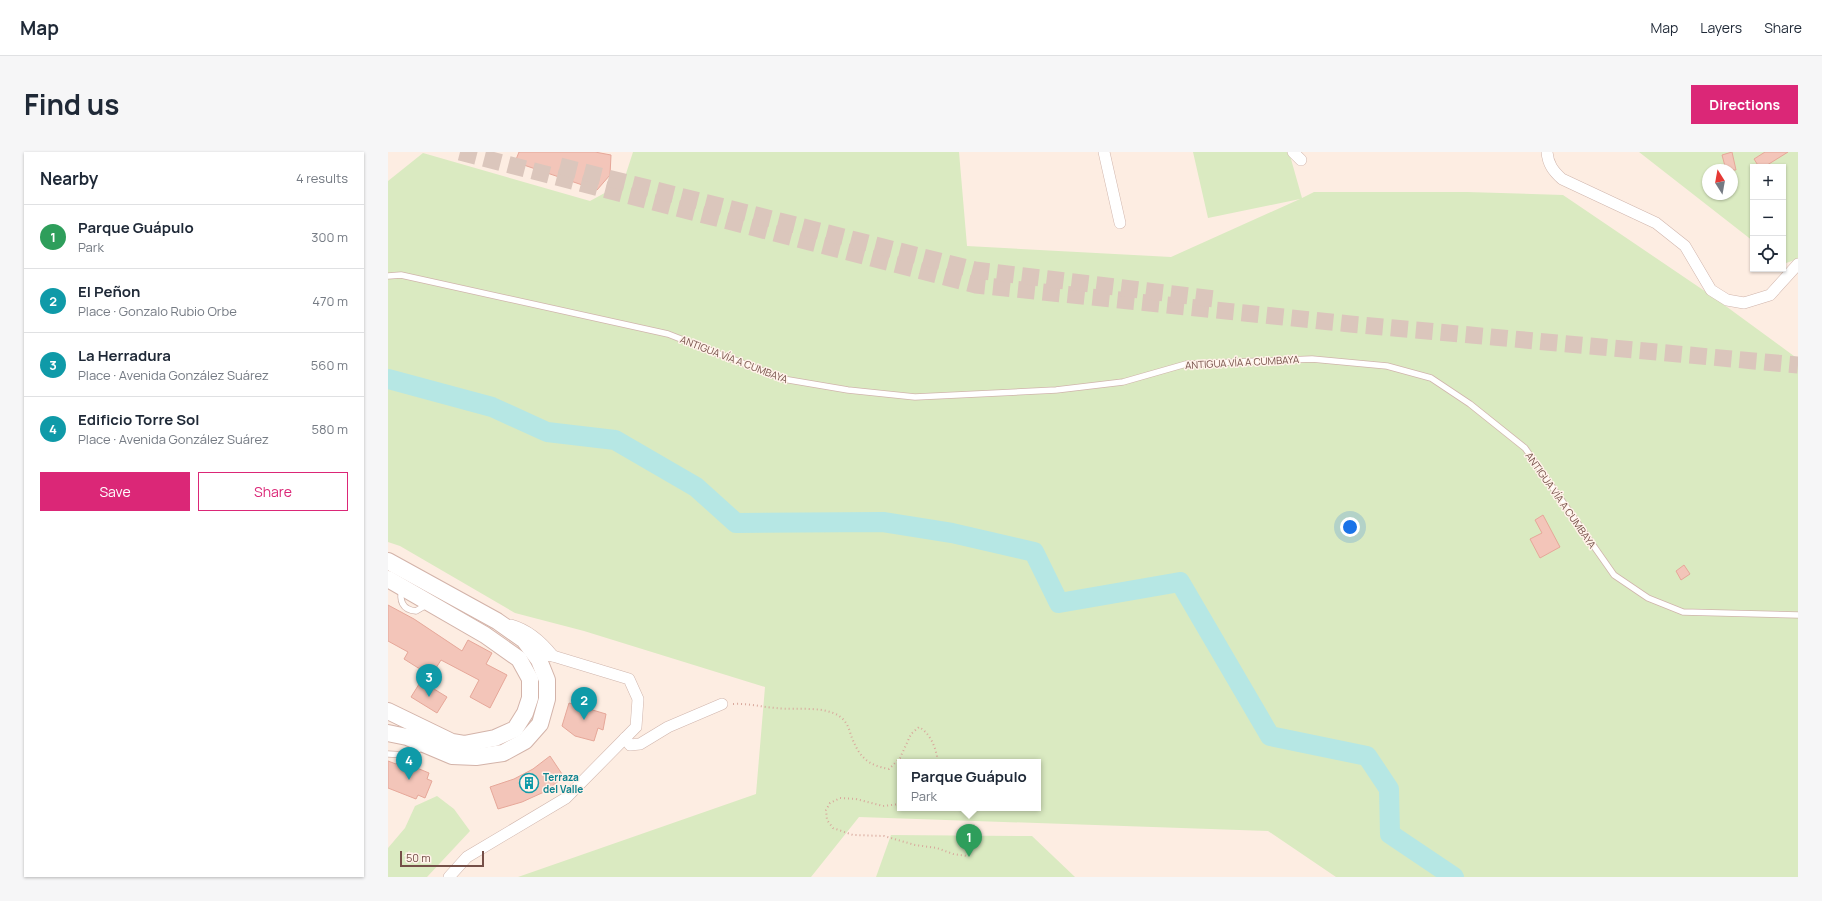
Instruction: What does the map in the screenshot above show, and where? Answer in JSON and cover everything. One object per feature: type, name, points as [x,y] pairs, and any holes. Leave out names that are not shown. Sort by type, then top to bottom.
[{"type":"main road","points":[[388,561],[497,621],[524,640],[546,658],[547,680],[547,699],[540,724],[525,741],[503,753],[476,757],[452,756],[407,737],[388,733]]},
{"type":"main road","points":[[388,580],[485,635],[519,659],[530,678],[530,698],[525,713],[515,729],[495,738],[464,744],[452,742],[388,711]]},
{"type":"street","points":[[1104,152],[1120,223]]},
{"type":"street","points":[[1547,156],[1554,172],[1562,179],[1656,223],[1685,246],[1711,290],[1727,300],[1744,303],[1770,295],[1798,264]]},
{"type":"street","points":[[449,877],[467,857],[566,798],[636,727],[638,699],[629,679],[546,658]]},
{"type":"street","points":[[625,738],[630,745],[640,744],[668,727],[722,704]]},
{"type":"lane","name":"ANTIGUA VÍA A CUMBAYA","points":[[388,276],[401,275],[668,334],[783,379],[870,392],[916,396],[1056,390],[1123,382],[1186,364],[1312,359],[1386,366],[1431,378],[1470,404],[1525,448],[1614,575],[1648,598],[1683,612],[1798,615]]},
{"type":"lane","points":[[388,754],[406,755],[420,750],[426,745]]},
{"type":"path","points":[[722,704],[747,704],[777,708],[814,708],[833,714],[846,722],[857,751],[872,766],[889,769],[897,761]]},
{"type":"path","points":[[899,759],[911,734],[919,727],[925,731],[931,739],[937,759]]},
{"type":"path","points":[[897,804],[883,806],[856,799],[840,798],[830,803],[826,810],[827,820],[833,828],[853,835],[884,836],[915,845],[937,848],[953,854],[967,856],[971,852],[973,846],[974,824]]},
{"type":"green space","points":[[633,152],[959,152],[967,246],[1171,257],[1300,199],[1208,218],[1193,152],[1289,152],[1302,198],[1314,192],[1467,192],[1563,195],[1712,296],[1798,359],[1798,877],[1336,877],[1268,831],[859,817],[811,877],[518,877],[756,794],[765,687],[584,631],[515,613],[400,546],[388,542],[388,181],[423,153],[590,201],[623,183]]},
{"type":"green space","points":[[1639,152],[1798,152],[1798,259],[1786,263],[1786,164],[1750,164],[1750,239]]},
{"type":"green space","points":[[437,796],[454,809],[470,831],[427,877],[388,877],[388,848],[405,828],[415,806]]},
{"type":"green space","points":[[891,835],[1032,836],[1075,877],[876,877]]},
{"type":"building","points":[[519,152],[595,152],[611,155],[610,175],[597,190],[515,162]]},
{"type":"building","points":[[1732,152],[1735,164],[1724,164],[1722,155]]},
{"type":"building","points":[[1765,152],[1788,152],[1769,164],[1757,164],[1754,159]]},
{"type":"building","points":[[1543,515],[1560,547],[1540,558],[1530,539],[1542,533],[1535,520]]},
{"type":"building","points":[[1684,565],[1690,574],[1681,580],[1676,571]]},
{"type":"building","points":[[388,605],[414,619],[462,651],[468,640],[492,653],[486,664],[507,675],[490,708],[470,697],[479,680],[441,660],[431,676],[404,659],[408,652],[388,641]]},
{"type":"building","points":[[421,681],[447,697],[437,713],[411,697]]},
{"type":"building","points":[[569,703],[606,714],[603,730],[598,728],[594,741],[575,736],[562,726]]},
{"type":"building","name":"Terraza del Valle","points":[[550,756],[564,777],[544,792],[522,802],[498,809],[490,787],[514,779],[533,769]]},
{"type":"building","points":[[388,761],[396,764],[400,761],[429,773],[427,779],[432,781],[425,798],[418,795],[416,799],[388,788]]},
{"type":"waterway","points":[[388,379],[492,407],[547,432],[615,440],[696,487],[736,523],[883,522],[952,533],[1034,552],[1059,603],[1180,582],[1270,736],[1367,756],[1389,789],[1390,834],[1454,877]]},
{"type":"tunnel","points":[[460,152],[976,285],[1350,324],[1798,365]]},
{"type":"tunnel","points":[[560,166],[975,270],[1215,299]]},
{"type":"place","name":"La Herradura","points":[[429,697]]},
{"type":"place","name":"El Peñon","points":[[584,720]]},
{"type":"place","name":"Edificio Torre Sol","points":[[409,780]]},
{"type":"place","name":"Terraza del Valle","points":[[529,783]]},
{"type":"place","name":"Parque Guápulo","points":[[969,857]]}]
